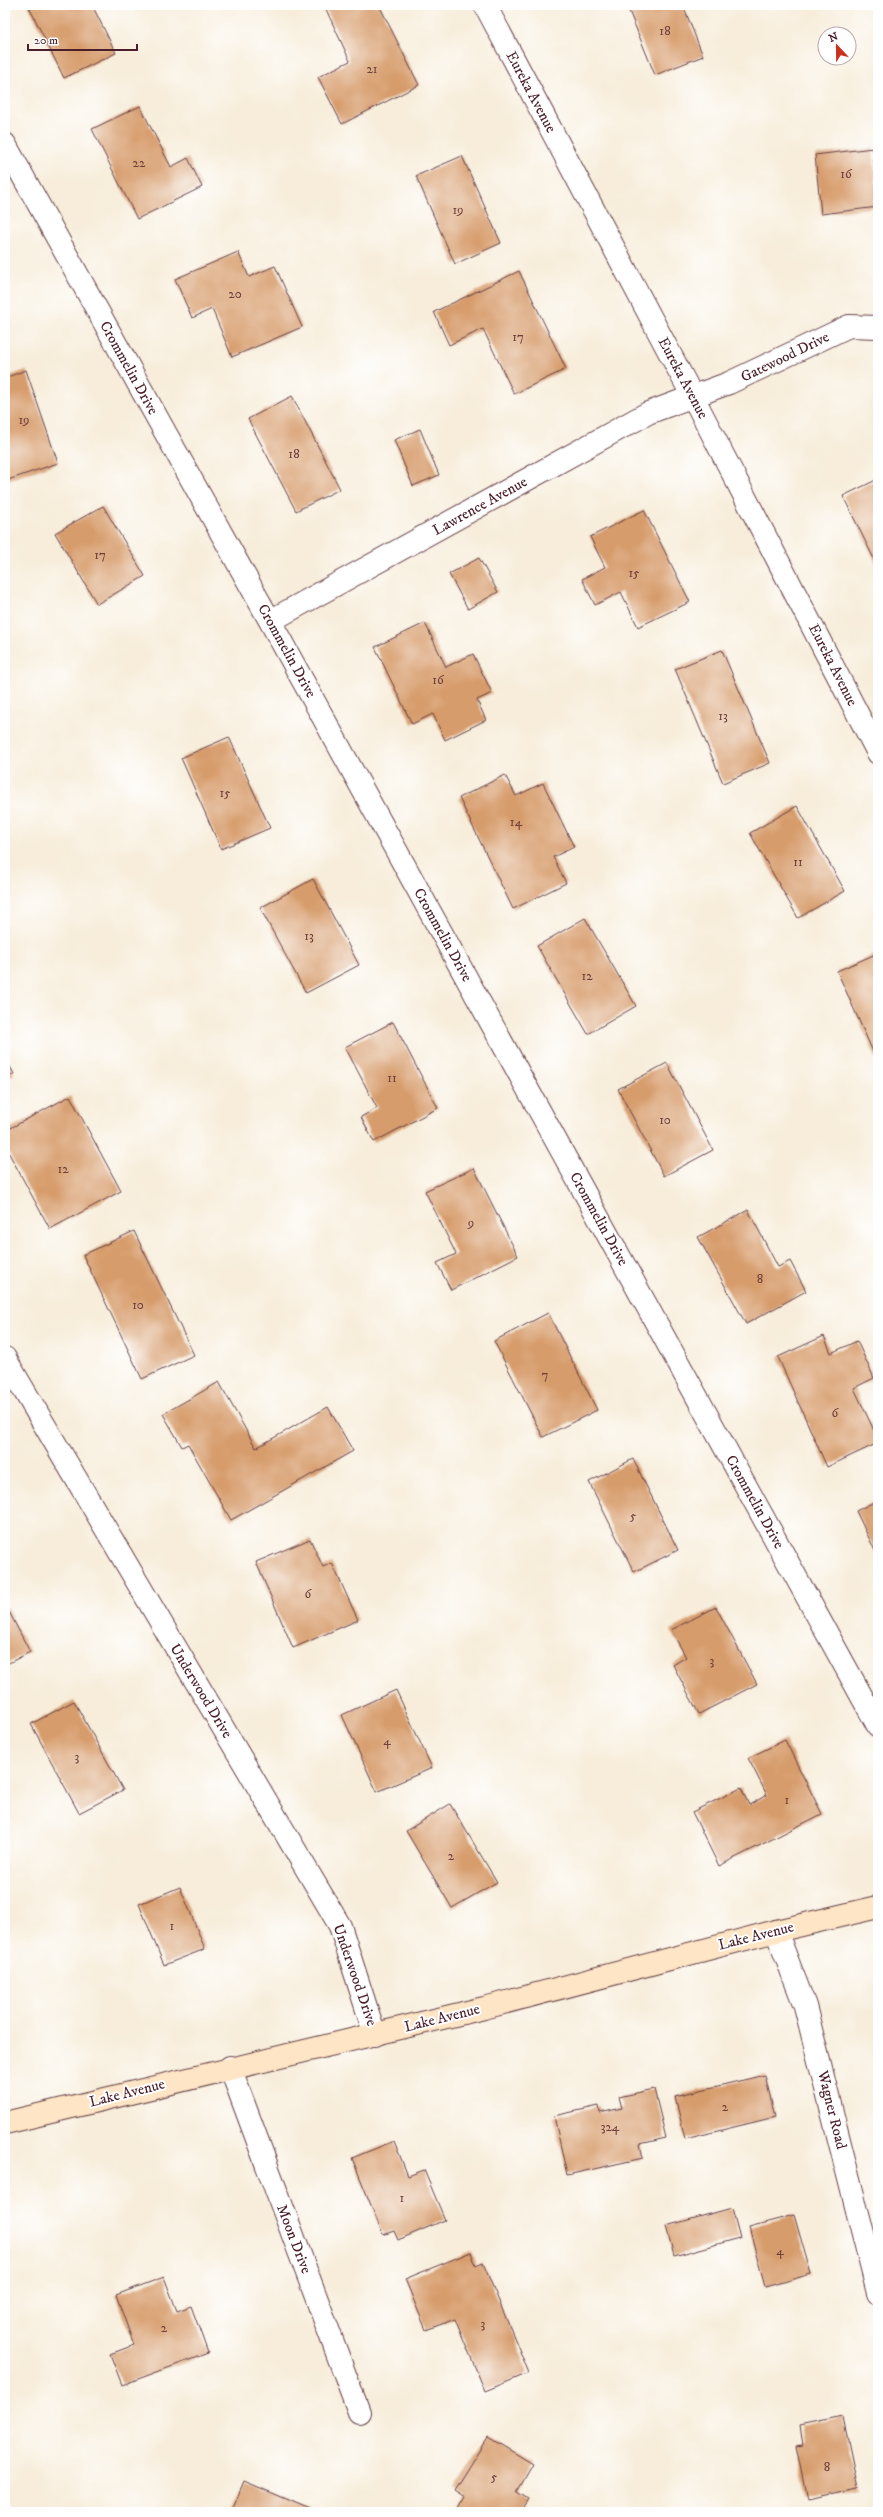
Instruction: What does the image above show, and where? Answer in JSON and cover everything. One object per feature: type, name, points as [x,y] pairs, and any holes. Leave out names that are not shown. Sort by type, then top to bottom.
[{"type":"main road","name":"Lake Avenue","points":[[5,2123],[230,2067],[484,2008],[776,1931],[878,1907]]},
{"type":"street","name":"Eureka Avenue","points":[[485,5],[693,397],[878,753]]},
{"type":"street","name":"Crommelin Drive","points":[[5,144],[270,621],[878,1726]]},
{"type":"street","name":"Gatewood Drive","points":[[693,397],[729,383],[850,326],[878,326]]},
{"type":"street","name":"Lawrence Avenue","points":[[270,621],[648,413],[693,397]]},
{"type":"street","name":"Underwood Drive","points":[[5,1358],[340,1926],[375,2034]]},
{"type":"street","name":"Wagner Road","points":[[776,1931],[805,2006],[878,2293]]},
{"type":"street","name":"Moon Drive","points":[[230,2067],[359,2412]]},
{"type":"building","points":[[28,5],[92,5],[116,53],[64,78]]},
{"type":"building","points":[[324,5],[379,5],[419,85],[342,124],[318,77],[350,61]]},
{"type":"building","points":[[683,5],[703,56],[655,75],[627,6]]},
{"type":"building","points":[[140,106],[171,167],[188,158],[202,187],[137,219],[92,129]]},
{"type":"building","points":[[873,148],[878,207],[821,214],[815,155]]},
{"type":"building","points":[[462,156],[501,243],[455,264],[416,176]]},
{"type":"building","points":[[238,252],[249,277],[275,266],[302,327],[232,357],[212,309],[192,318],[175,279]]},
{"type":"building","points":[[519,271],[566,369],[514,394],[483,329],[449,345],[434,312]]},
{"type":"building","points":[[26,370],[58,463],[5,481],[5,378]]},
{"type":"building","points":[[292,396],[340,489],[296,511],[248,419]]},
{"type":"building","points":[[420,429],[439,475],[413,486],[394,440]]},
{"type":"building","points":[[878,479],[878,567],[843,496]]},
{"type":"building","points":[[103,506],[145,576],[97,604],[55,533]]},
{"type":"building","points":[[644,510],[690,602],[638,627],[621,592],[595,605],[582,579],[605,567],[590,537]]},
{"type":"building","points":[[479,558],[498,592],[468,609],[449,574]]},
{"type":"building","points":[[425,623],[446,667],[473,654],[492,693],[477,700],[486,720],[445,740],[433,714],[412,724],[375,647]]},
{"type":"building","points":[[722,650],[770,763],[723,783],[675,669]]},
{"type":"building","points":[[229,737],[270,828],[221,849],[181,758]]},
{"type":"building","points":[[505,775],[516,796],[543,783],[574,847],[553,857],[566,883],[513,909],[459,798]]},
{"type":"building","points":[[797,806],[845,891],[798,918],[750,833]]},
{"type":"building","points":[[313,879],[359,965],[306,993],[260,908]]},
{"type":"building","points":[[585,918],[636,1006],[588,1034],[537,946]]},
{"type":"building","points":[[878,953],[878,1063],[837,971]]},
{"type":"building","points":[[393,1022],[438,1108],[374,1142],[361,1117],[377,1108],[345,1047]]},
{"type":"building","points":[[5,1057],[14,1074],[5,1079]]},
{"type":"building","points":[[667,1063],[713,1150],[664,1176],[618,1089]]},
{"type":"building","points":[[70,1096],[121,1191],[50,1229],[5,1146],[5,1131]]},
{"type":"building","points":[[474,1168],[518,1256],[451,1290],[437,1263],[456,1254],[425,1191]]},
{"type":"building","points":[[748,1210],[778,1267],[790,1261],[806,1291],[746,1324],[698,1237]]},
{"type":"building","points":[[134,1231],[194,1355],[142,1379],[83,1255]]},
{"type":"building","points":[[548,1313],[597,1410],[543,1437],[494,1341]]},
{"type":"building","points":[[824,1336],[831,1353],[857,1341],[874,1378],[854,1388],[878,1439],[878,1443],[827,1467],[778,1357]]},
{"type":"building","points":[[219,1382],[256,1448],[328,1407],[353,1451],[231,1520],[188,1444],[182,1447],[163,1414]]},
{"type":"building","points":[[633,1459],[678,1550],[634,1572],[589,1482]]},
{"type":"building","points":[[878,1500],[878,1557],[856,1511]]},
{"type":"building","points":[[310,1539],[323,1567],[332,1563],[358,1620],[293,1648],[256,1562]]},
{"type":"building","points":[[5,1604],[30,1652],[5,1665]]},
{"type":"building","points":[[716,1607],[757,1684],[699,1714],[673,1665],[686,1657],[671,1630]]},
{"type":"building","points":[[396,1690],[432,1768],[377,1792],[342,1715]]},
{"type":"building","points":[[74,1701],[123,1790],[79,1813],[31,1724]]},
{"type":"building","points":[[785,1740],[822,1814],[719,1866],[692,1812],[741,1788],[749,1805],[767,1795],[748,1758]]},
{"type":"building","points":[[450,1804],[497,1882],[452,1908],[406,1831]]},
{"type":"building","points":[[180,1887],[205,1949],[164,1965],[139,1904]]},
{"type":"building","points":[[765,2075],[775,2117],[685,2139],[675,2096]]},
{"type":"building","points":[[654,2089],[666,2138],[640,2144],[643,2158],[567,2175],[554,2116],[599,2106],[600,2113],[622,2108],[619,2097]]},
{"type":"building","points":[[394,2141],[408,2176],[424,2170],[445,2220],[398,2240],[394,2231],[383,2235],[352,2158]]},
{"type":"building","points":[[732,2208],[740,2238],[674,2256],[666,2226]]},
{"type":"building","points":[[794,2215],[811,2274],[765,2287],[749,2227]]},
{"type":"building","points":[[471,2252],[476,2266],[483,2263],[529,2373],[485,2391],[455,2319],[426,2330],[405,2279]]},
{"type":"building","points":[[164,2277],[177,2311],[191,2306],[208,2353],[122,2385],[110,2354],[134,2345],[116,2295]]},
{"type":"building","points":[[843,2417],[858,2488],[807,2499],[796,2446],[803,2445],[800,2426]]},
{"type":"building","points":[[488,2437],[533,2464],[517,2492],[528,2499],[520,2512],[457,2512],[466,2497],[455,2490]]},
{"type":"building","points":[[244,2481],[317,2512],[231,2512]]}]
